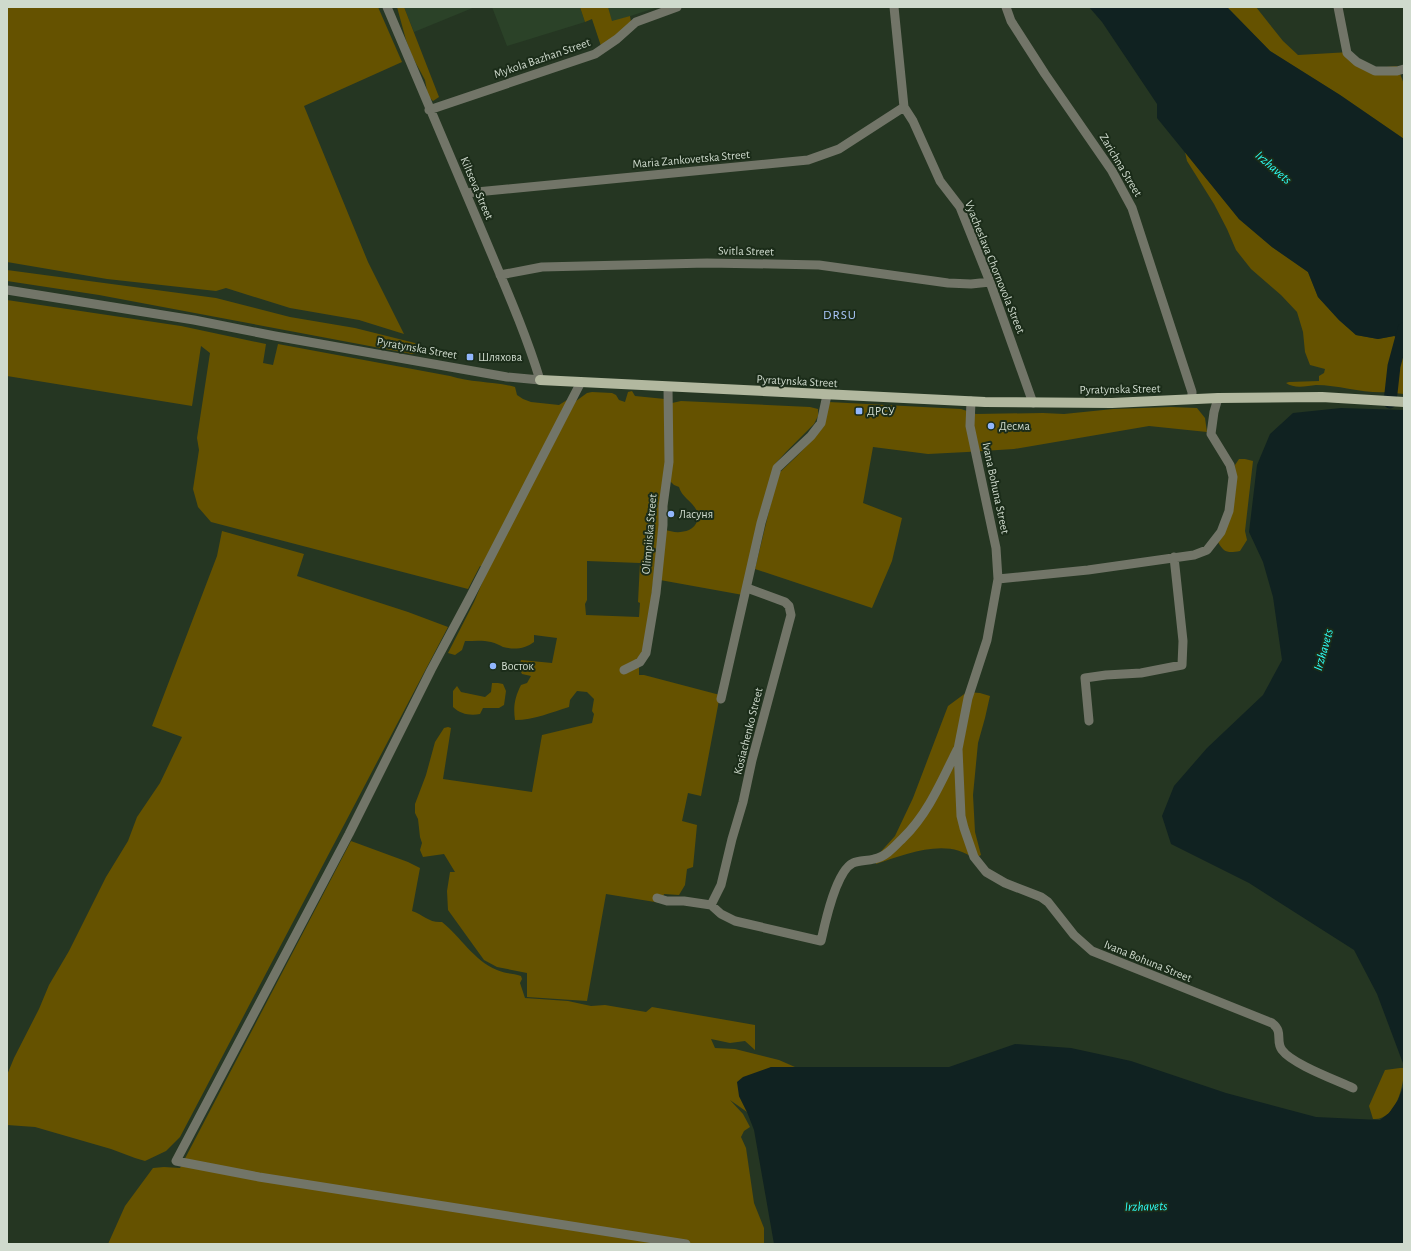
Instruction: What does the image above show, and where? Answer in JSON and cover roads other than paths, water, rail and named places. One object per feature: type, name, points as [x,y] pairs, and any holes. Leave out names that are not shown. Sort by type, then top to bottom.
[{"type":"main road","name":"Pyratynska Street","points":[[540,380],[668,388],[1033,403],[1112,403],[1218,398],[1322,397],[1404,402]]},
{"type":"street","name":"Kiltseva Street","points":[[387,7],[429,110],[500,275],[532,354],[540,380]]},
{"type":"street","name":"Mykola Bazhan Street","points":[[429,110],[595,54],[617,39],[636,22],[677,7]]},
{"type":"street","name":"Vyacheslava Chornovola Street","points":[[894,7],[904,107],[913,121],[940,180],[960,206],[990,282],[1033,403]]},
{"type":"street","name":"Zarichna Street","points":[[1006,7],[1011,21],[1045,74],[1112,171],[1132,208],[1192,392],[1192,400]]},
{"type":"street","points":[[1338,7],[1347,53],[1357,62],[1375,71],[1397,71],[1404,69]]},
{"type":"street","name":"Maria Zankovetska Street","points":[[466,193],[808,160],[839,149],[904,107]]},
{"type":"street","name":"Svitla Street","points":[[500,275],[542,266],[707,263],[819,265],[948,283],[971,284],[990,282]]},
{"type":"street","name":"Pyratynska Street","points":[[7,290],[194,320],[401,359],[507,377],[540,380]]},
{"type":"street","points":[[581,382],[470,597],[430,670],[349,834],[176,1161],[259,1177],[686,1244]]},
{"type":"street","name":"Olimpiiska Street","points":[[624,670],[640,662],[646,652],[656,593],[663,525],[663,506],[669,462],[670,443],[668,388]]},
{"type":"street","points":[[720,699],[761,523],[777,468],[811,436],[821,423],[827,395]]},
{"type":"street","points":[[998,579],[1088,570],[1194,555],[1207,550],[1221,532],[1229,511],[1233,477],[1230,465],[1211,434],[1214,412],[1218,398]]},
{"type":"street","name":"Ivana Bohuna Street","points":[[971,401],[970,426],[996,548],[998,579],[986,640],[968,698],[958,749],[962,816],[964,828],[974,857],[986,872],[1005,883],[1041,897],[1048,902],[1074,935],[1092,951],[1272,1023],[1279,1031],[1281,1049],[1285,1053],[1298,1062],[1353,1088]]},
{"type":"street","points":[[1089,721],[1084,678],[1141,672],[1182,665],[1183,641],[1174,557]]},
{"type":"street","name":"Kosiachenko Street","points":[[711,905],[721,885],[743,802],[752,760],[791,615],[789,606],[785,602],[747,588]]},
{"type":"street","name":"Ivana Bohuna Street","points":[[711,905],[721,914],[735,921],[821,941],[836,888],[847,867],[854,863],[873,860],[884,856],[916,825],[938,790],[958,749]]},
{"type":"street","points":[[657,898],[667,901],[711,905]]},
{"type":"water","points":[[1089,7],[1227,7],[1270,51],[1340,95],[1404,139],[1404,339],[1394,336],[1378,339],[1356,335],[1339,320],[1318,297],[1308,272],[1272,247],[1239,219],[1157,118],[1157,104],[1102,22]]},
{"type":"water","points":[[1341,408],[1404,410],[1404,1066],[1377,994],[1354,950],[1249,883],[1171,844],[1162,816],[1174,786],[1207,748],[1263,695],[1282,660],[1273,597],[1263,562],[1249,532],[1257,465],[1270,434],[1293,413]]},
{"type":"water","points":[[1015,1044],[1071,1048],[1131,1061],[1226,1093],[1316,1117],[1380,1120],[1389,1113],[1398,1100],[1403,1087],[1404,1074],[1404,1244],[774,1244],[754,1130],[739,1096],[737,1082],[743,1077],[771,1067],[949,1067]]},
{"type":"waterway","name":"Irzhavets","points":[[1390,402],[1394,366],[1404,329]]},
{"type":"place","name":"Шляхова","points":[[470,357]]},
{"type":"place","name":"ДРСУ","points":[[859,411]]},
{"type":"place","name":"Десма","points":[[991,426]]},
{"type":"place","name":"Ласуня","points":[[671,514]]},
{"type":"place","name":"Восток","points":[[493,666]]},
{"type":"district","name":"DRSU","points":[[840,315]]}]
